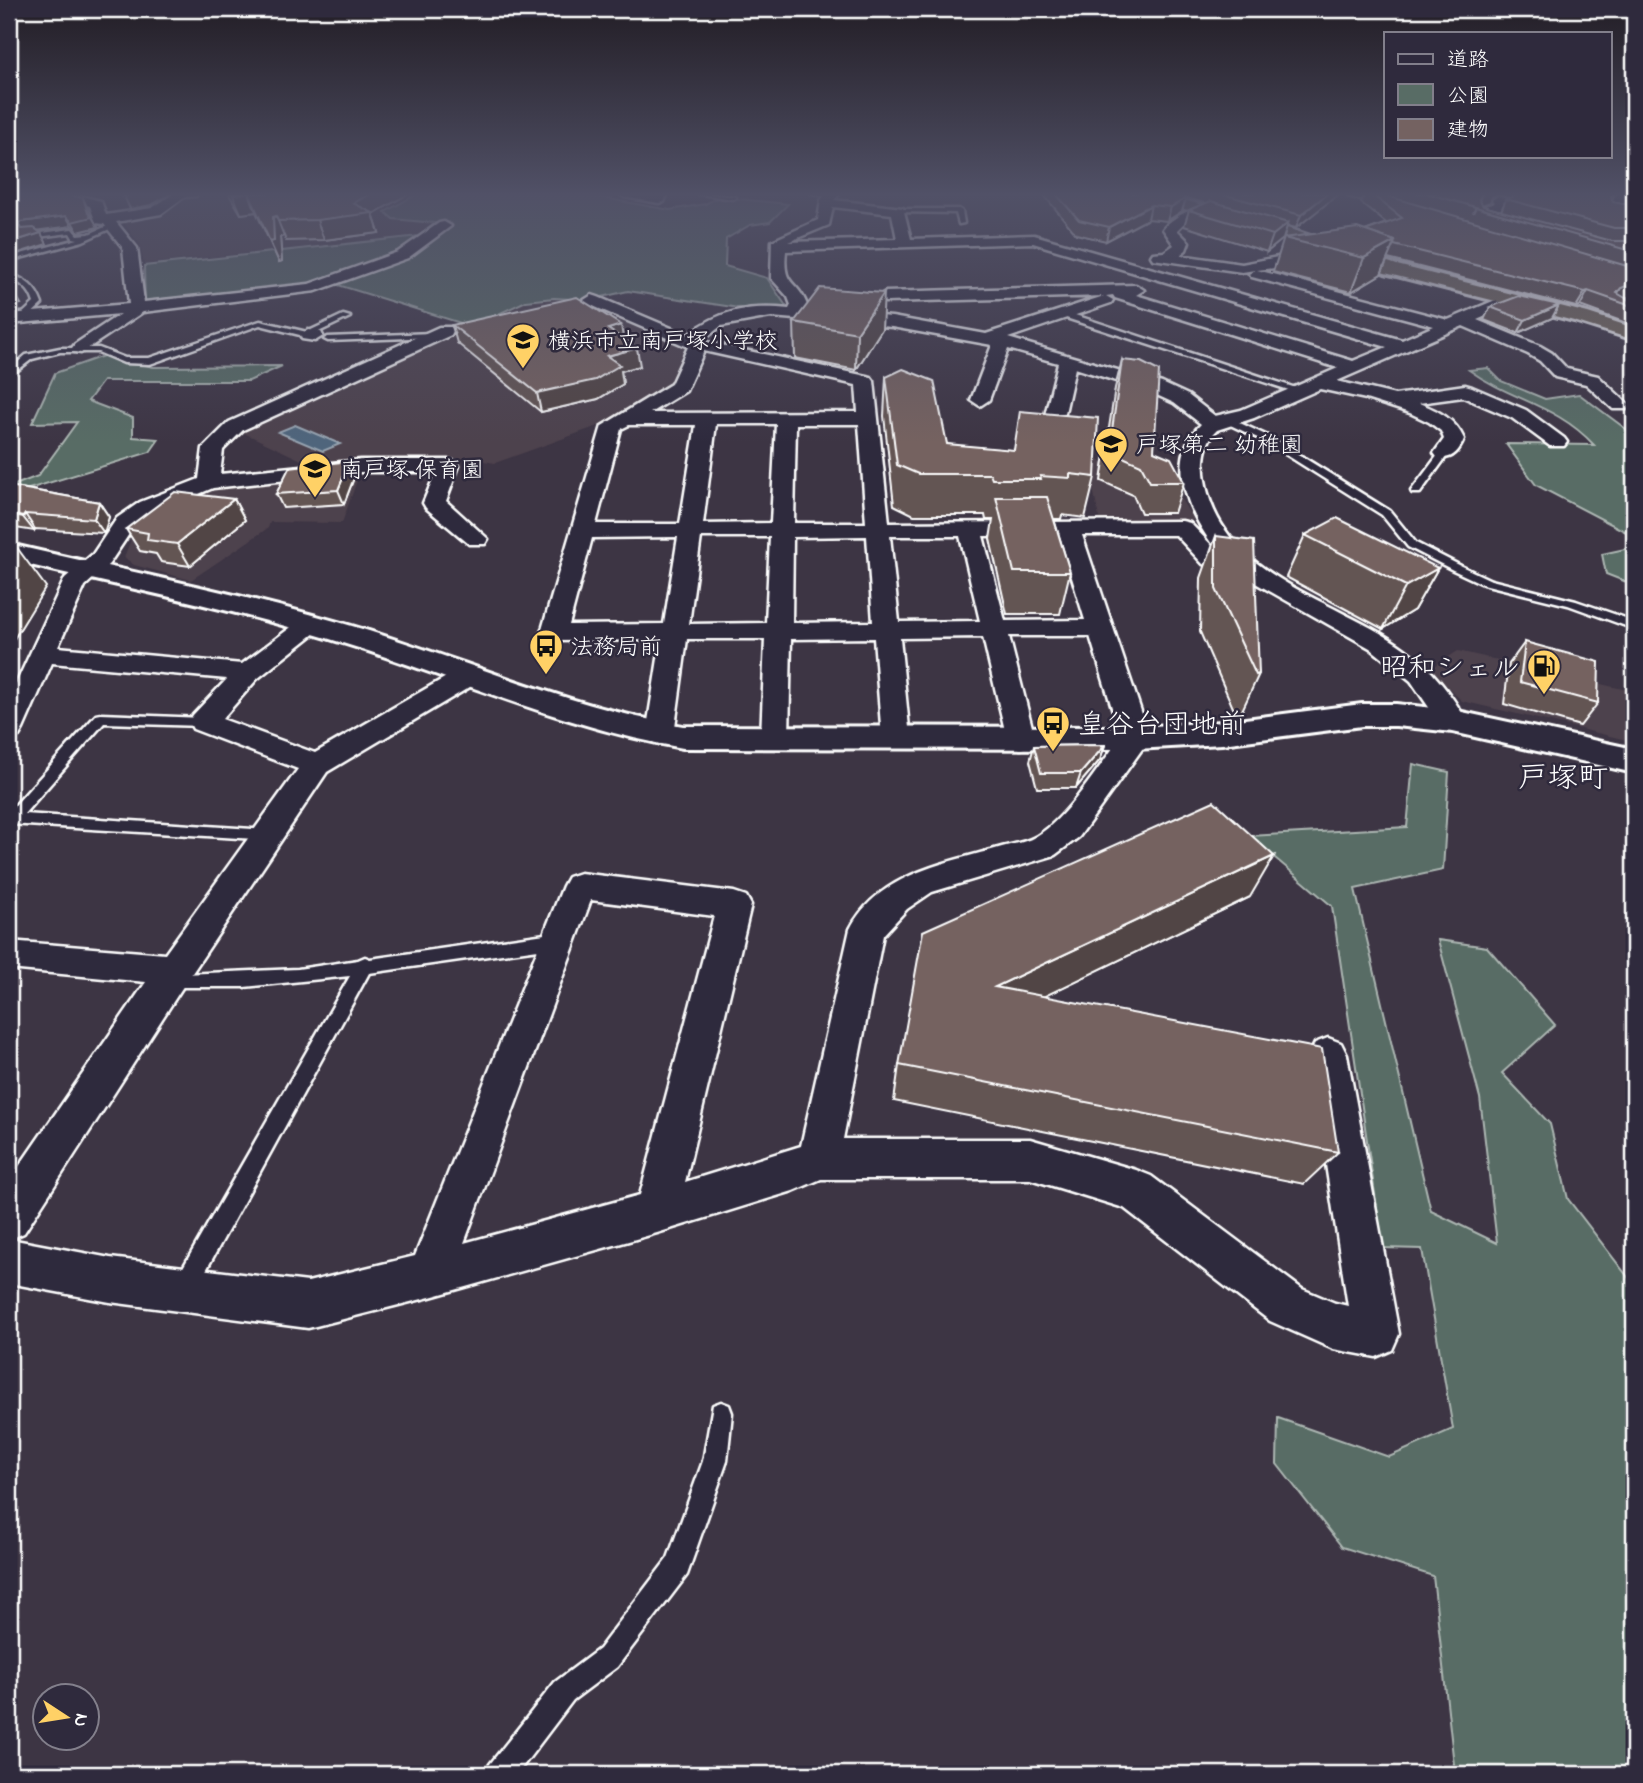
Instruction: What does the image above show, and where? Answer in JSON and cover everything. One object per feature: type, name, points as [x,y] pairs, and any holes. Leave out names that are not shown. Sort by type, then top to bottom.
[{"type":"highway","points":[[1428,276],[1634,334]]},
{"type":"street","points":[[134,276],[138,308]]},
{"type":"street","points":[[15,318],[138,308],[311,288],[344,276]]},
{"type":"street","points":[[771,333],[799,305],[796,295],[780,282],[779,276]]},
{"type":"street","points":[[1162,276],[1404,346]]},
{"type":"street","points":[[1274,276],[1457,323],[1534,350],[1546,357],[1561,373],[1592,380],[1620,405]]},
{"type":"street","points":[[996,340],[1063,314],[1171,279]]},
{"type":"street","points":[[892,322],[883,290],[1048,285],[1129,293],[1353,367]]},
{"type":"street","points":[[1453,721],[1436,694],[1409,664],[1375,640],[1242,565],[1208,518],[1195,494],[1193,473],[1196,451],[1202,432],[1218,421],[1247,414],[1511,299]]},
{"type":"street","points":[[593,300],[695,343],[865,381],[896,738]]},
{"type":"street","points":[[81,348],[138,308]]},
{"type":"street","points":[[1100,628],[554,633],[612,426],[679,387],[695,343],[715,322],[736,316],[791,313],[892,322],[996,340],[1068,359],[1155,387],[1218,421]]},
{"type":"street","points":[[209,482],[213,447],[236,426],[439,333]]},
{"type":"street","points":[[980,400],[996,340]]},
{"type":"street","points":[[1051,432],[1068,359]]},
{"type":"street","points":[[1307,386],[1395,401],[1435,417],[1454,436],[1453,443],[1444,453]]},
{"type":"street","points":[[1395,401],[1465,391],[1519,414],[1557,442]]},
{"type":"street","points":[[660,734],[707,418]]},
{"type":"street","points":[[775,738],[786,418]]},
{"type":"street","points":[[628,419],[868,418]]},
{"type":"street","points":[[9,729],[74,583],[101,559],[125,523],[148,508],[209,482],[361,466],[449,466],[434,503],[477,539]]},
{"type":"street","points":[[1068,527],[1136,738]]},
{"type":"street","points":[[970,528],[1021,739]]},
{"type":"street","points":[[581,531],[1182,528],[1207,559],[1223,564],[1242,565]]},
{"type":"street","points":[[9,552],[311,624],[412,654],[617,726],[683,737],[1136,738],[1222,733],[1362,715],[1396,715],[1453,721],[1634,761]]},
{"type":"street","points":[[311,624],[248,673],[203,722],[317,765]]},
{"type":"street","points":[[43,653],[248,673]]},
{"type":"street","points":[[9,1218],[171,975],[317,765],[470,675]]},
{"type":"street","points":[[819,1159],[867,929],[895,900],[921,883],[1044,847],[1068,830],[1136,738]]},
{"type":"street","points":[[430,1275],[580,886],[734,905],[657,1212]]},
{"type":"street","points":[[9,955],[171,975]]},
{"type":"street","points":[[9,1261],[110,1280],[307,1305],[430,1275],[657,1212],[793,1171],[819,1159],[1030,1159],[1136,1191],[1286,1305],[1333,1326],[1376,1334],[1328,1055]]},
{"type":"lane","points":[[10,276],[28,283],[38,304],[15,318]]},
{"type":"lane","points":[[1063,314],[1307,386]]},
{"type":"lane","points":[[317,337],[345,317]]},
{"type":"lane","points":[[19,355],[29,357],[60,349],[81,348],[99,350],[124,360],[138,362],[190,349],[251,324],[260,323],[317,337],[439,333]]},
{"type":"lane","points":[[9,374],[29,357]]},
{"type":"lane","points":[[1218,421],[1269,440],[1386,513],[1412,545],[1457,568],[1486,582],[1572,603],[1634,625]]},
{"type":"lane","points":[[1416,491],[1444,453]]},
{"type":"lane","points":[[203,722],[101,718],[11,819],[268,836]]},
{"type":"lane","points":[[171,975],[244,980],[298,976],[365,964],[559,939]]},
{"type":"lane","points":[[183,1290],[365,964]]},
{"type":"lane","points":[[500,1774],[564,1690],[608,1658],[678,1566],[715,1461],[721,1413]]},
{"type":"shaded area","name":"横浜市立南戸塚小学校","points":[[557,297],[589,300],[691,350],[672,389],[609,422],[495,463],[467,458],[363,458],[314,466],[240,431],[429,339],[504,312],[514,305]]},
{"type":"shaded area","name":"戸塚第二 幼稚園","points":[[1086,455],[1177,493],[1194,520],[1100,522]]},
{"type":"shaded area","points":[[361,469],[342,523],[270,522],[268,528],[191,580],[134,565],[124,557],[136,527],[155,513],[218,484]]},
{"type":"shaded area","name":"昭和シェル","points":[[1458,651],[1631,691],[1631,741],[1462,701],[1430,669]]},
{"type":"green space","points":[[144,276],[761,276],[767,278],[786,306],[781,309],[752,310],[628,291],[589,300],[554,298],[526,301],[467,325],[335,284],[145,306]]},
{"type":"green space","points":[[106,355],[153,367],[282,366],[249,381],[103,381],[88,401],[133,418],[133,437],[159,439],[150,452],[19,492],[10,487],[38,476],[77,422],[32,423],[55,373]]},
{"type":"green space","points":[[1488,368],[1501,381],[1545,399],[1579,394],[1634,435],[1634,536],[1536,485],[1506,444],[1594,445],[1579,431],[1549,411],[1501,389],[1469,370]]},
{"type":"green space","points":[[1634,547],[1634,585],[1606,574],[1602,554]]},
{"type":"green space","points":[[1413,764],[1449,772],[1443,870],[1355,889],[1431,1211],[1497,1243],[1480,1098],[1438,940],[1487,947],[1555,1025],[1502,1073],[1550,1124],[1568,1199],[1634,1285],[1634,1774],[1455,1774],[1433,1576],[1342,1547],[1277,1464],[1278,1418],[1389,1457],[1453,1429],[1422,1249],[1383,1248],[1332,906],[1249,836],[1407,827]]},
{"type":"water","points":[[295,425],[340,444],[323,451],[278,432]]},
{"type":"building","points":[[1521,276],[1634,276],[1634,283],[1621,288],[1617,293],[1629,300],[1634,299],[1634,307]]},
{"type":"building","points":[[820,288],[884,293],[857,333],[794,322]]},
{"type":"building","points":[[1519,296],[1559,305],[1525,320],[1490,307]]},
{"type":"building","points":[[577,297],[621,325],[608,329],[637,348],[607,356],[620,365],[595,380],[537,393],[452,325]]},
{"type":"building","points":[[1122,360],[1141,362],[1159,371],[1154,451],[1171,458],[1184,482],[1150,482],[1141,465],[1109,451]]},
{"type":"building","points":[[903,369],[934,381],[947,444],[1014,450],[1020,411],[1098,418],[1095,477],[1070,474],[1070,478],[1040,476],[1041,479],[992,479],[990,474],[918,474],[897,465],[886,377]]},
{"type":"building","points":[[350,461],[338,490],[276,494],[289,468]]},
{"type":"building","points":[[9,486],[99,502],[94,519],[25,514],[23,517],[9,514]]},
{"type":"building","points":[[175,492],[234,499],[177,544],[147,540],[148,533],[126,529]]},
{"type":"building","points":[[996,497],[1047,497],[1070,572],[1014,572]]},
{"type":"building","points":[[1337,518],[1438,568],[1406,586],[1305,535]]},
{"type":"building","points":[[1216,536],[1254,541],[1259,674],[1256,675],[1216,589]]},
{"type":"building","points":[[1525,642],[1599,662],[1598,703],[1520,682]]},
{"type":"building","points":[[1105,745],[1081,773],[1041,773],[1034,746]]},
{"type":"building","points":[[1214,801],[1274,856],[995,987],[1322,1049],[1338,1152],[899,1065],[923,931]]},
{"type":"place","name":"横浜市立南戸塚小学校","points":[[523,370]]},
{"type":"place","name":"戸塚第二 幼稚園","points":[[1111,474]]},
{"type":"place","name":"南戸塚 保育園","points":[[315,499]]},
{"type":"place","name":"法務局前","points":[[546,676]]},
{"type":"place","name":"昭和シェル","points":[[1544,696]]},
{"type":"place","name":"皇谷台団地前","points":[[1053,753]]},
{"type":"district","name":"戸塚町","points":[[1563,777]]}]
